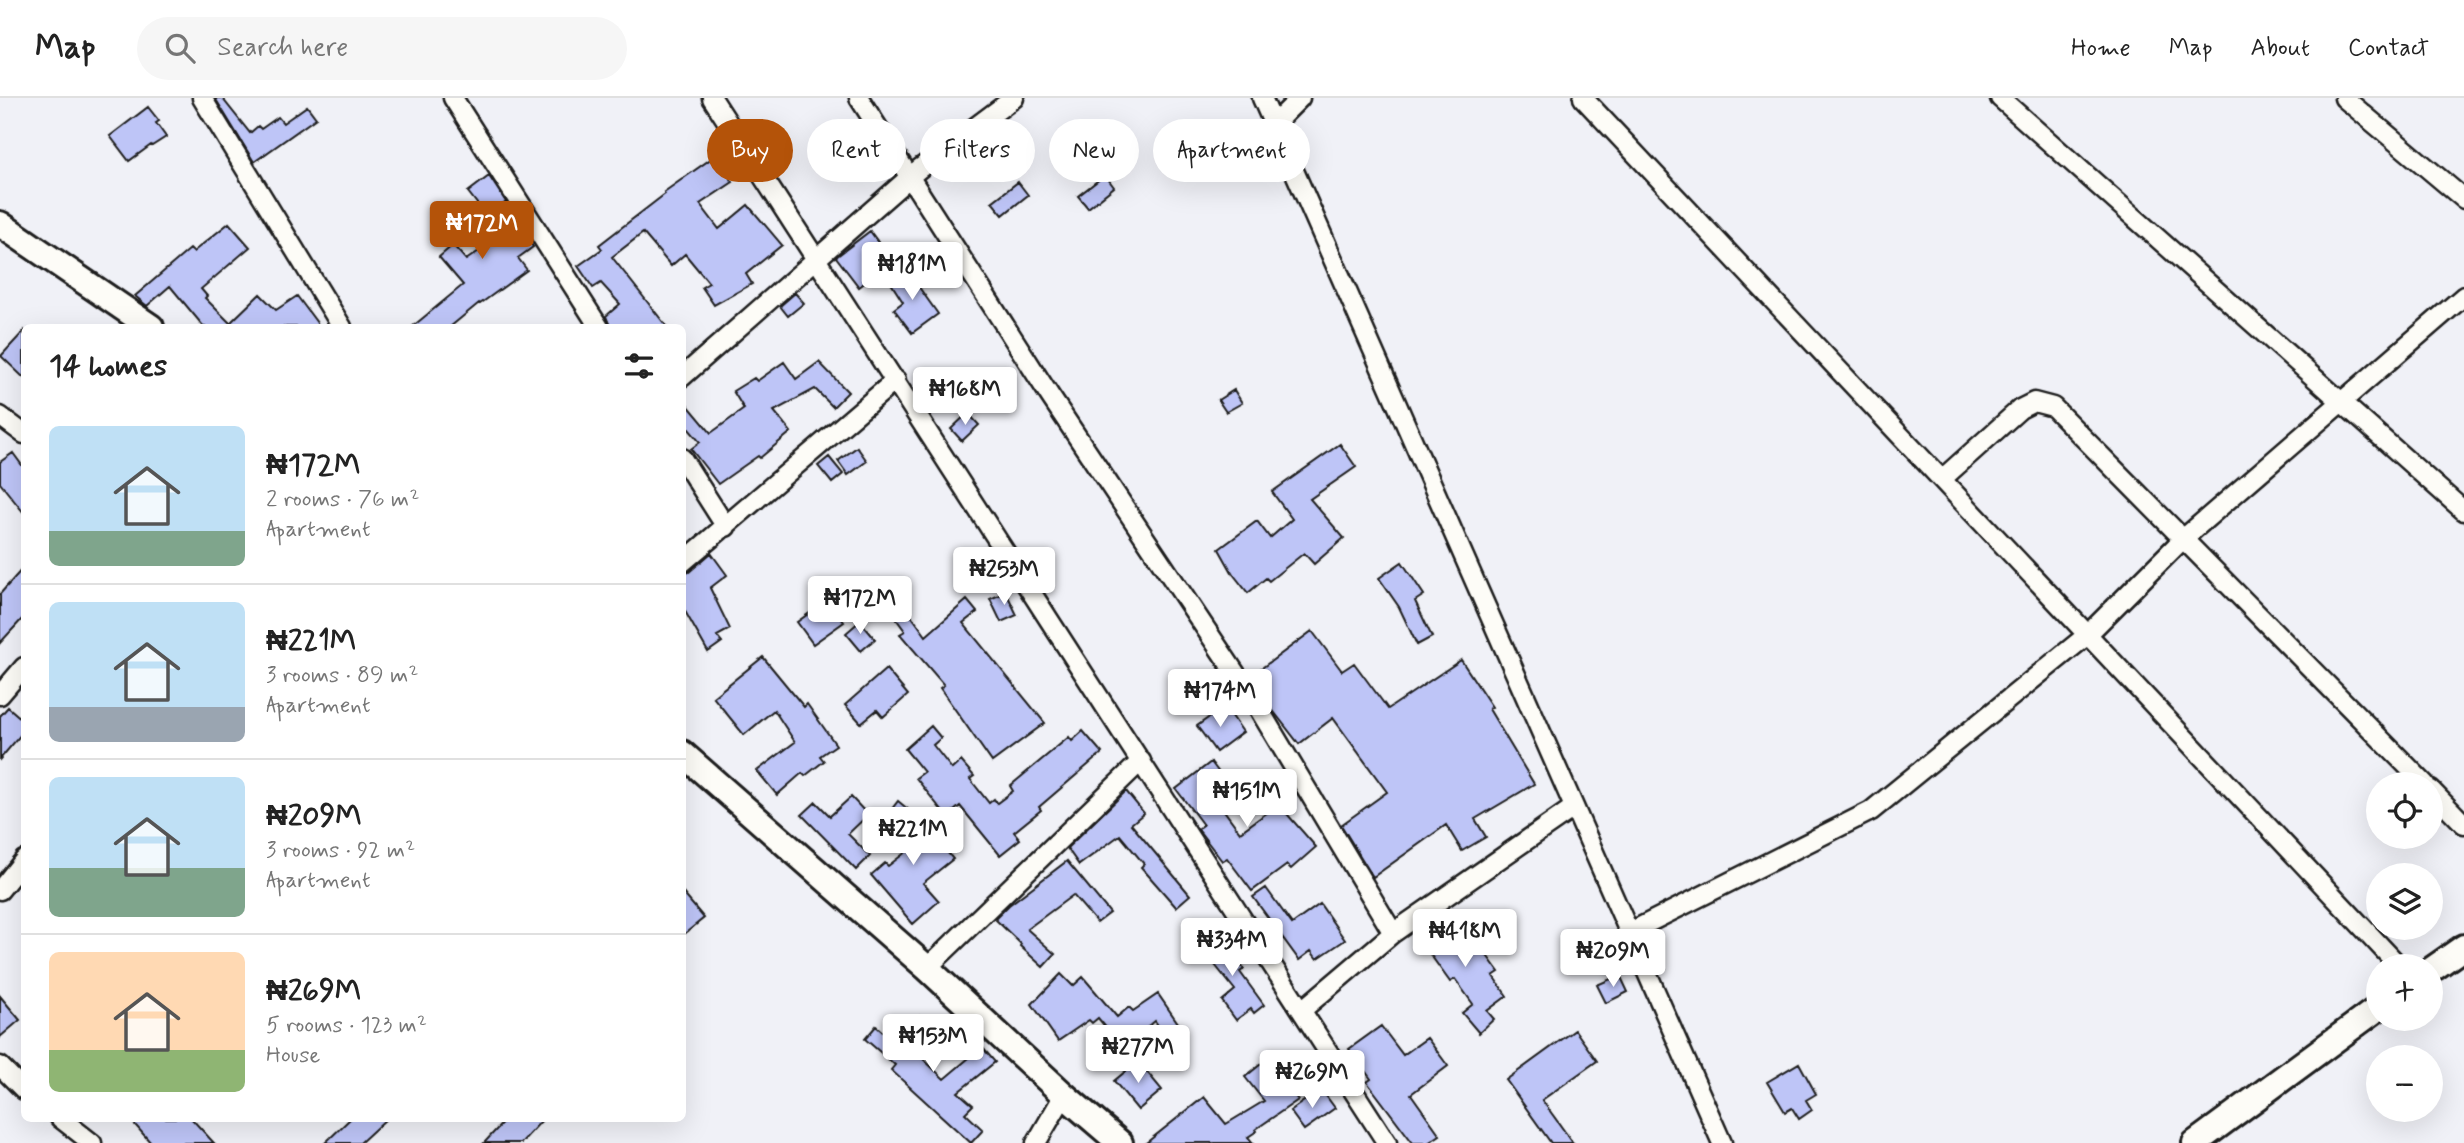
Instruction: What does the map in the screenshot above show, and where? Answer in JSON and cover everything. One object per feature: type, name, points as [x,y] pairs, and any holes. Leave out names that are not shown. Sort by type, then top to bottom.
[{"type":"main road","points":[[0,224],[147,324]]},
{"type":"main road","points":[[686,757],[1121,1143]]},
{"type":"main road","points":[[2443,962],[2464,947]]},
{"type":"main road","points":[[2196,1143],[2366,1017]]},
{"type":"street","points":[[202,98],[340,324]]},
{"type":"street","points":[[453,98],[597,324]]},
{"type":"street","points":[[712,98],[1387,1143]]},
{"type":"street","points":[[859,98],[1051,396],[1254,701],[1392,933]]},
{"type":"street","points":[[686,374],[911,177],[1014,98]]},
{"type":"street","points":[[1262,98],[1272,119]]},
{"type":"street","points":[[1279,119],[1300,98]]},
{"type":"street","points":[[1583,98],[2388,954]]},
{"type":"street","points":[[2000,98],[2464,511]]},
{"type":"street","points":[[2344,98],[2464,199]]},
{"type":"street","points":[[1299,182],[1722,1143]]},
{"type":"street","points":[[1628,933],[1871,811],[2087,636],[2184,538],[2464,296]]},
{"type":"street","points":[[686,560],[896,380]]},
{"type":"street","points":[[1942,479],[2020,409],[2034,402],[2053,407],[2413,772]]},
{"type":"street","points":[[0,416],[21,432]]},
{"type":"street","points":[[686,464],[726,527]]},
{"type":"street","points":[[0,695],[21,670]]},
{"type":"street","points":[[927,968],[1141,761]]},
{"type":"street","points":[[2443,802],[2464,824]]},
{"type":"street","points":[[1301,1010],[1392,933],[1573,808]]},
{"type":"street","points":[[0,890],[21,864]]},
{"type":"street","points":[[0,1066],[21,1087]]},
{"type":"street","points":[[1035,1143],[1064,1095]]},
{"type":"street","points":[[65,1122],[92,1143]]},
{"type":"building","points":[[215,98],[222,98],[250,133],[258,126],[261,129],[278,117],[283,123],[307,106],[316,118],[254,162]]},
{"type":"building","points":[[148,107],[159,121],[156,123],[166,137],[129,161],[110,136]]},
{"type":"building","points":[[707,162],[707,182],[733,182],[700,204],[719,229],[748,205],[782,245],[746,274],[752,284],[714,305],[702,287],[709,283],[685,254],[671,266],[643,233],[612,257],[665,324],[609,324],[606,316],[620,304],[601,283],[593,288],[578,266],[602,249],[599,245],[665,194],[664,192]]},
{"type":"building","points":[[489,176],[506,202],[501,206],[514,219],[533,247],[518,258],[527,270],[454,324],[416,324],[463,285],[439,257],[453,245],[466,260],[492,242],[483,233],[492,223],[468,192]]},
{"type":"building","points":[[1018,182],[1028,195],[1003,215],[992,202]]},
{"type":"building","points":[[1096,182],[1110,182],[1114,187],[1088,208],[1078,196]]},
{"type":"building","points":[[229,223],[250,247],[201,289],[207,296],[205,298],[230,323],[260,294],[276,310],[297,296],[318,324],[202,324],[170,286],[147,306],[135,296],[190,249],[193,252]]},
{"type":"building","points":[[870,231],[881,246],[867,257],[879,272],[859,287],[836,257]]},
{"type":"building","points":[[906,269],[938,314],[912,333],[894,309],[903,302],[889,280]]},
{"type":"building","points":[[795,293],[804,303],[788,316],[780,306]]},
{"type":"building","points":[[21,334],[21,375],[1,356]]},
{"type":"building","points":[[784,362],[796,379],[819,362],[848,392],[833,407],[815,389],[774,411],[791,432],[760,458],[758,456],[718,484],[691,449],[700,442],[686,426],[686,403],[711,433],[744,409],[733,391],[754,378],[757,381]]},
{"type":"building","points":[[1234,390],[1242,403],[1226,412],[1218,400]]},
{"type":"building","points":[[968,413],[979,425],[962,441],[951,429]]},
{"type":"building","points":[[1340,444],[1356,467],[1310,499],[1344,538],[1314,564],[1304,553],[1269,581],[1266,578],[1248,593],[1219,549],[1257,521],[1270,538],[1292,519],[1272,492]]},
{"type":"building","points":[[857,447],[867,461],[848,475],[838,461]]},
{"type":"building","points":[[13,453],[21,464],[21,509],[0,483],[0,462]]},
{"type":"building","points":[[829,457],[843,474],[832,483],[818,466]]},
{"type":"building","points":[[711,553],[727,575],[710,588],[730,629],[717,636],[722,642],[708,652],[686,613],[686,573]]},
{"type":"building","points":[[1402,562],[1424,595],[1415,601],[1432,637],[1417,645],[1399,607],[1379,578]]},
{"type":"building","points":[[21,570],[21,620],[0,643],[0,594]]},
{"type":"building","points":[[1006,592],[1017,615],[1001,622],[990,599]]},
{"type":"building","points":[[828,600],[844,622],[813,644],[797,622]]},
{"type":"building","points":[[900,600],[926,636],[967,600],[977,612],[963,623],[1045,723],[992,762],[940,688],[944,685],[900,634],[905,631],[889,609]]},
{"type":"building","points":[[860,621],[875,639],[861,651],[846,633]]},
{"type":"building","points":[[1312,631],[1342,671],[1354,663],[1388,709],[1461,660],[1492,707],[1489,709],[1534,784],[1475,819],[1486,837],[1462,851],[1446,825],[1373,877],[1341,825],[1387,792],[1333,718],[1299,744],[1271,708],[1251,676]]},
{"type":"building","points":[[763,657],[804,707],[807,704],[836,745],[820,756],[824,761],[805,776],[802,773],[777,795],[757,771],[795,742],[774,710],[744,735],[713,697]]},
{"type":"building","points":[[886,669],[908,695],[883,717],[877,710],[861,723],[845,705]]},
{"type":"building","points":[[1225,706],[1243,732],[1216,752],[1197,726]]},
{"type":"building","points":[[8,707],[21,718],[21,734],[0,759],[0,716]]},
{"type":"building","points":[[931,726],[941,738],[933,745],[952,769],[961,761],[974,776],[970,779],[989,803],[994,799],[997,803],[1013,791],[1010,786],[1069,737],[1072,741],[1083,731],[1102,753],[1014,832],[1020,839],[1000,855],[960,806],[947,817],[916,778],[924,772],[905,749]]},
{"type":"building","points":[[1211,762],[1232,790],[1217,801],[1240,832],[1268,812],[1258,799],[1278,785],[1295,808],[1287,814],[1316,847],[1291,869],[1287,865],[1252,891],[1227,858],[1222,861],[1200,832],[1198,829],[1203,825],[1176,789]]},
{"type":"building","points":[[1126,791],[1144,813],[1131,824],[1190,895],[1176,907],[1141,867],[1144,864],[1120,835],[1079,865],[1067,848]]},
{"type":"building","points":[[851,797],[868,815],[848,834],[870,856],[856,870],[802,815],[816,802],[830,816]]},
{"type":"building","points":[[898,801],[932,829],[930,831],[953,859],[923,883],[939,901],[913,924],[871,875],[885,863],[888,866],[920,841],[888,814]]},
{"type":"building","points":[[1067,861],[1110,913],[1097,923],[1073,895],[1027,929],[1055,954],[1043,967],[995,919],[1009,905]]},
{"type":"building","points":[[1266,888],[1292,924],[1320,904],[1345,940],[1317,959],[1311,951],[1299,960],[1253,897]]},
{"type":"building","points":[[686,897],[704,918],[686,933]]},
{"type":"building","points":[[1448,914],[1474,950],[1480,946],[1499,972],[1493,976],[1507,996],[1487,1011],[1494,1019],[1479,1033],[1462,1013],[1473,1004],[1455,979],[1450,982],[1417,936]]},
{"type":"building","points":[[1214,933],[1244,969],[1240,972],[1264,1005],[1254,1013],[1251,1009],[1236,1020],[1222,1001],[1235,990],[1199,945]]},
{"type":"building","points":[[1061,974],[1073,986],[1083,977],[1117,1017],[1129,1007],[1133,1011],[1158,994],[1178,1023],[1163,1033],[1155,1021],[1123,1048],[1098,1018],[1092,1023],[1089,1020],[1058,1041],[1032,1004]]},
{"type":"building","points":[[1620,975],[1628,992],[1606,1003],[1597,985]]},
{"type":"building","points":[[0,996],[20,1020],[0,1037]]},
{"type":"building","points":[[920,1016],[939,1036],[919,1055],[944,1079],[982,1047],[995,1062],[958,1092],[973,1105],[965,1113],[983,1130],[971,1143],[891,1070],[895,1065],[865,1039],[876,1026],[893,1041]]},
{"type":"building","points":[[1381,1026],[1403,1055],[1427,1038],[1448,1066],[1411,1094],[1440,1135],[1428,1143],[1413,1143],[1367,1082],[1371,1079],[1349,1049]]},
{"type":"building","points":[[1575,1030],[1597,1061],[1542,1100],[1573,1143],[1551,1143],[1506,1080]]},
{"type":"building","points":[[1266,1060],[1298,1100],[1256,1129],[1257,1131],[1248,1137],[1253,1143],[1146,1143],[1204,1097],[1226,1124],[1264,1101],[1245,1077]]},
{"type":"building","points":[[1138,1061],[1162,1090],[1138,1110],[1114,1081]]},
{"type":"building","points":[[1799,1063],[1816,1094],[1806,1100],[1812,1110],[1799,1119],[1792,1108],[1785,1112],[1767,1082]]},
{"type":"building","points":[[1321,1089],[1335,1108],[1304,1130],[1290,1111]]},
{"type":"building","points":[[133,1122],[195,1122],[214,1143],[151,1143]]},
{"type":"building","points":[[347,1122],[383,1122],[360,1143],[325,1143]]},
{"type":"building","points":[[503,1122],[540,1122],[521,1143],[484,1143]]}]
